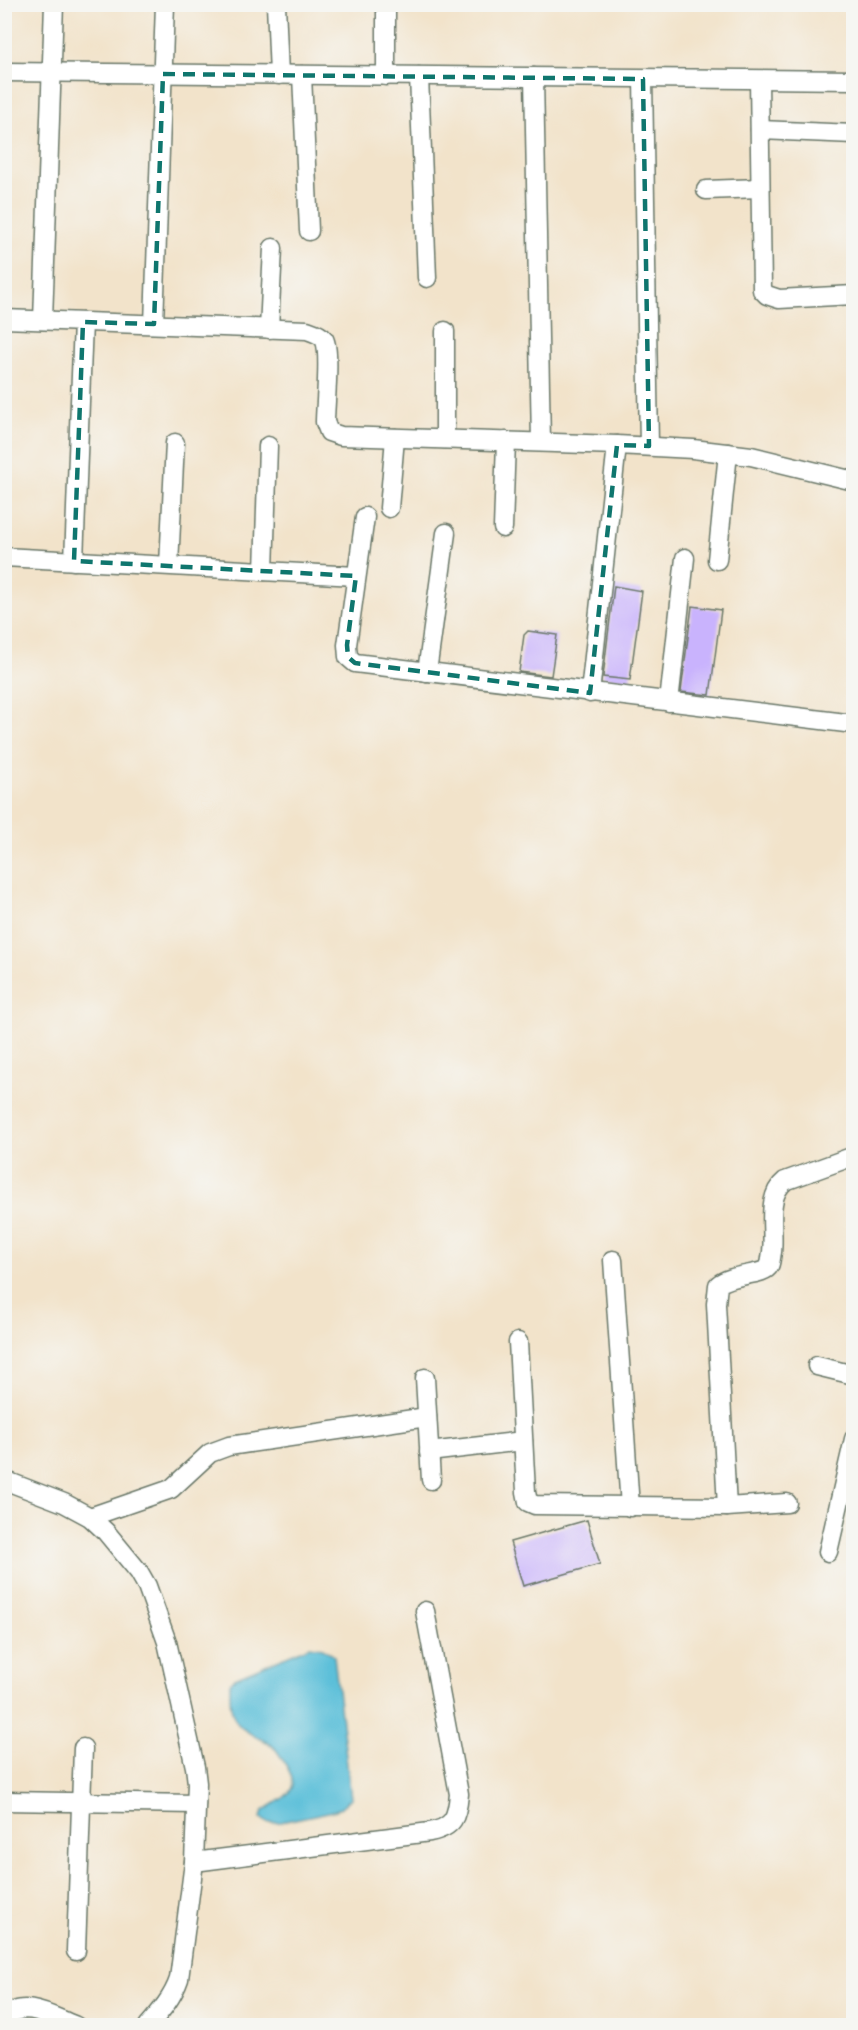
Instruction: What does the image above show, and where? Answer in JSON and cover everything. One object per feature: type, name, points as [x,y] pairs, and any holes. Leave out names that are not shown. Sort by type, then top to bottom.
[{"type":"street","points":[[43,320],[54,4]]},
{"type":"street","points":[[154,324],[165,4]]},
{"type":"street","points":[[276,4],[279,75]]},
{"type":"street","points":[[386,4],[386,76]]},
{"type":"street","points":[[4,72],[854,80]]},
{"type":"street","points":[[302,75],[309,231]]},
{"type":"street","points":[[419,76],[427,278]]},
{"type":"street","points":[[534,77],[541,442]]},
{"type":"street","points":[[643,79],[649,446]]},
{"type":"street","points":[[759,80],[762,290],[767,295],[779,299],[854,295]]},
{"type":"street","points":[[760,130],[854,134]]},
{"type":"street","points":[[706,190],[760,188]]},
{"type":"street","points":[[268,328],[273,248]]},
{"type":"street","points":[[4,319],[307,330],[318,334],[324,340],[327,352],[325,423],[329,432],[341,436],[649,446],[751,456],[854,481]]},
{"type":"street","points":[[74,561],[82,322]]},
{"type":"street","points":[[445,331],[445,440]]},
{"type":"street","points":[[389,508],[394,438]]},
{"type":"street","points":[[503,528],[506,441]]},
{"type":"street","points":[[169,565],[175,443]]},
{"type":"street","points":[[590,693],[617,445]]},
{"type":"street","points":[[264,571],[268,446]]},
{"type":"street","points":[[717,560],[728,453]]},
{"type":"street","points":[[365,517],[347,645],[348,657],[355,663],[854,724]]},
{"type":"street","points":[[427,672],[446,533]]},
{"type":"street","points":[[4,557],[356,576]]},
{"type":"street","points":[[669,702],[686,558]]},
{"type":"street","points":[[727,1507],[716,1304],[717,1285],[724,1279],[763,1272],[770,1266],[773,1198],[777,1187],[785,1181],[854,1156]]},
{"type":"street","points":[[613,1260],[630,1507]]},
{"type":"street","points":[[519,1342],[528,1502],[535,1505],[630,1507],[727,1507],[787,1503]]},
{"type":"street","points":[[817,1366],[854,1375]]},
{"type":"street","points":[[425,1378],[431,1480]]},
{"type":"street","points":[[90,1517],[171,1489],[210,1453],[229,1446],[427,1417]]},
{"type":"street","points":[[828,1552],[854,1439]]},
{"type":"street","points":[[429,1452],[523,1442]]},
{"type":"street","points":[[4,1480],[64,1503],[90,1517],[106,1532],[139,1572],[147,1586],[167,1642],[193,1753],[197,1783],[194,1862],[176,1989],[165,2007],[148,2025]]},
{"type":"street","points":[[194,1862],[430,1832],[444,1829],[453,1821],[458,1809],[459,1794],[425,1611]]},
{"type":"street","points":[[76,1951],[83,1748]]},
{"type":"street","points":[[4,1801],[196,1804]]},
{"type":"street","points":[[4,2020],[10,2012],[29,2009],[76,2025]]},
{"type":"highlighted area","points":[[163,74],[643,79],[649,446],[617,445],[590,693],[355,663],[348,657],[347,645],[356,576],[74,561],[83,322],[154,324]]},
{"type":"water","points":[[310,1646],[323,1648],[334,1656],[351,1798],[341,1808],[333,1811],[267,1823],[261,1818],[263,1811],[290,1792],[292,1780],[290,1772],[274,1747],[238,1724],[230,1699],[230,1683],[235,1678]]},
{"type":"building","points":[[614,586],[642,591],[630,680],[603,677]]},
{"type":"building","points":[[692,606],[721,610],[710,695],[681,692]]},
{"type":"building","points":[[528,631],[557,635],[551,676],[519,672],[524,635]]},
{"type":"building","points":[[587,1520],[600,1564],[523,1586],[510,1542]]}]
